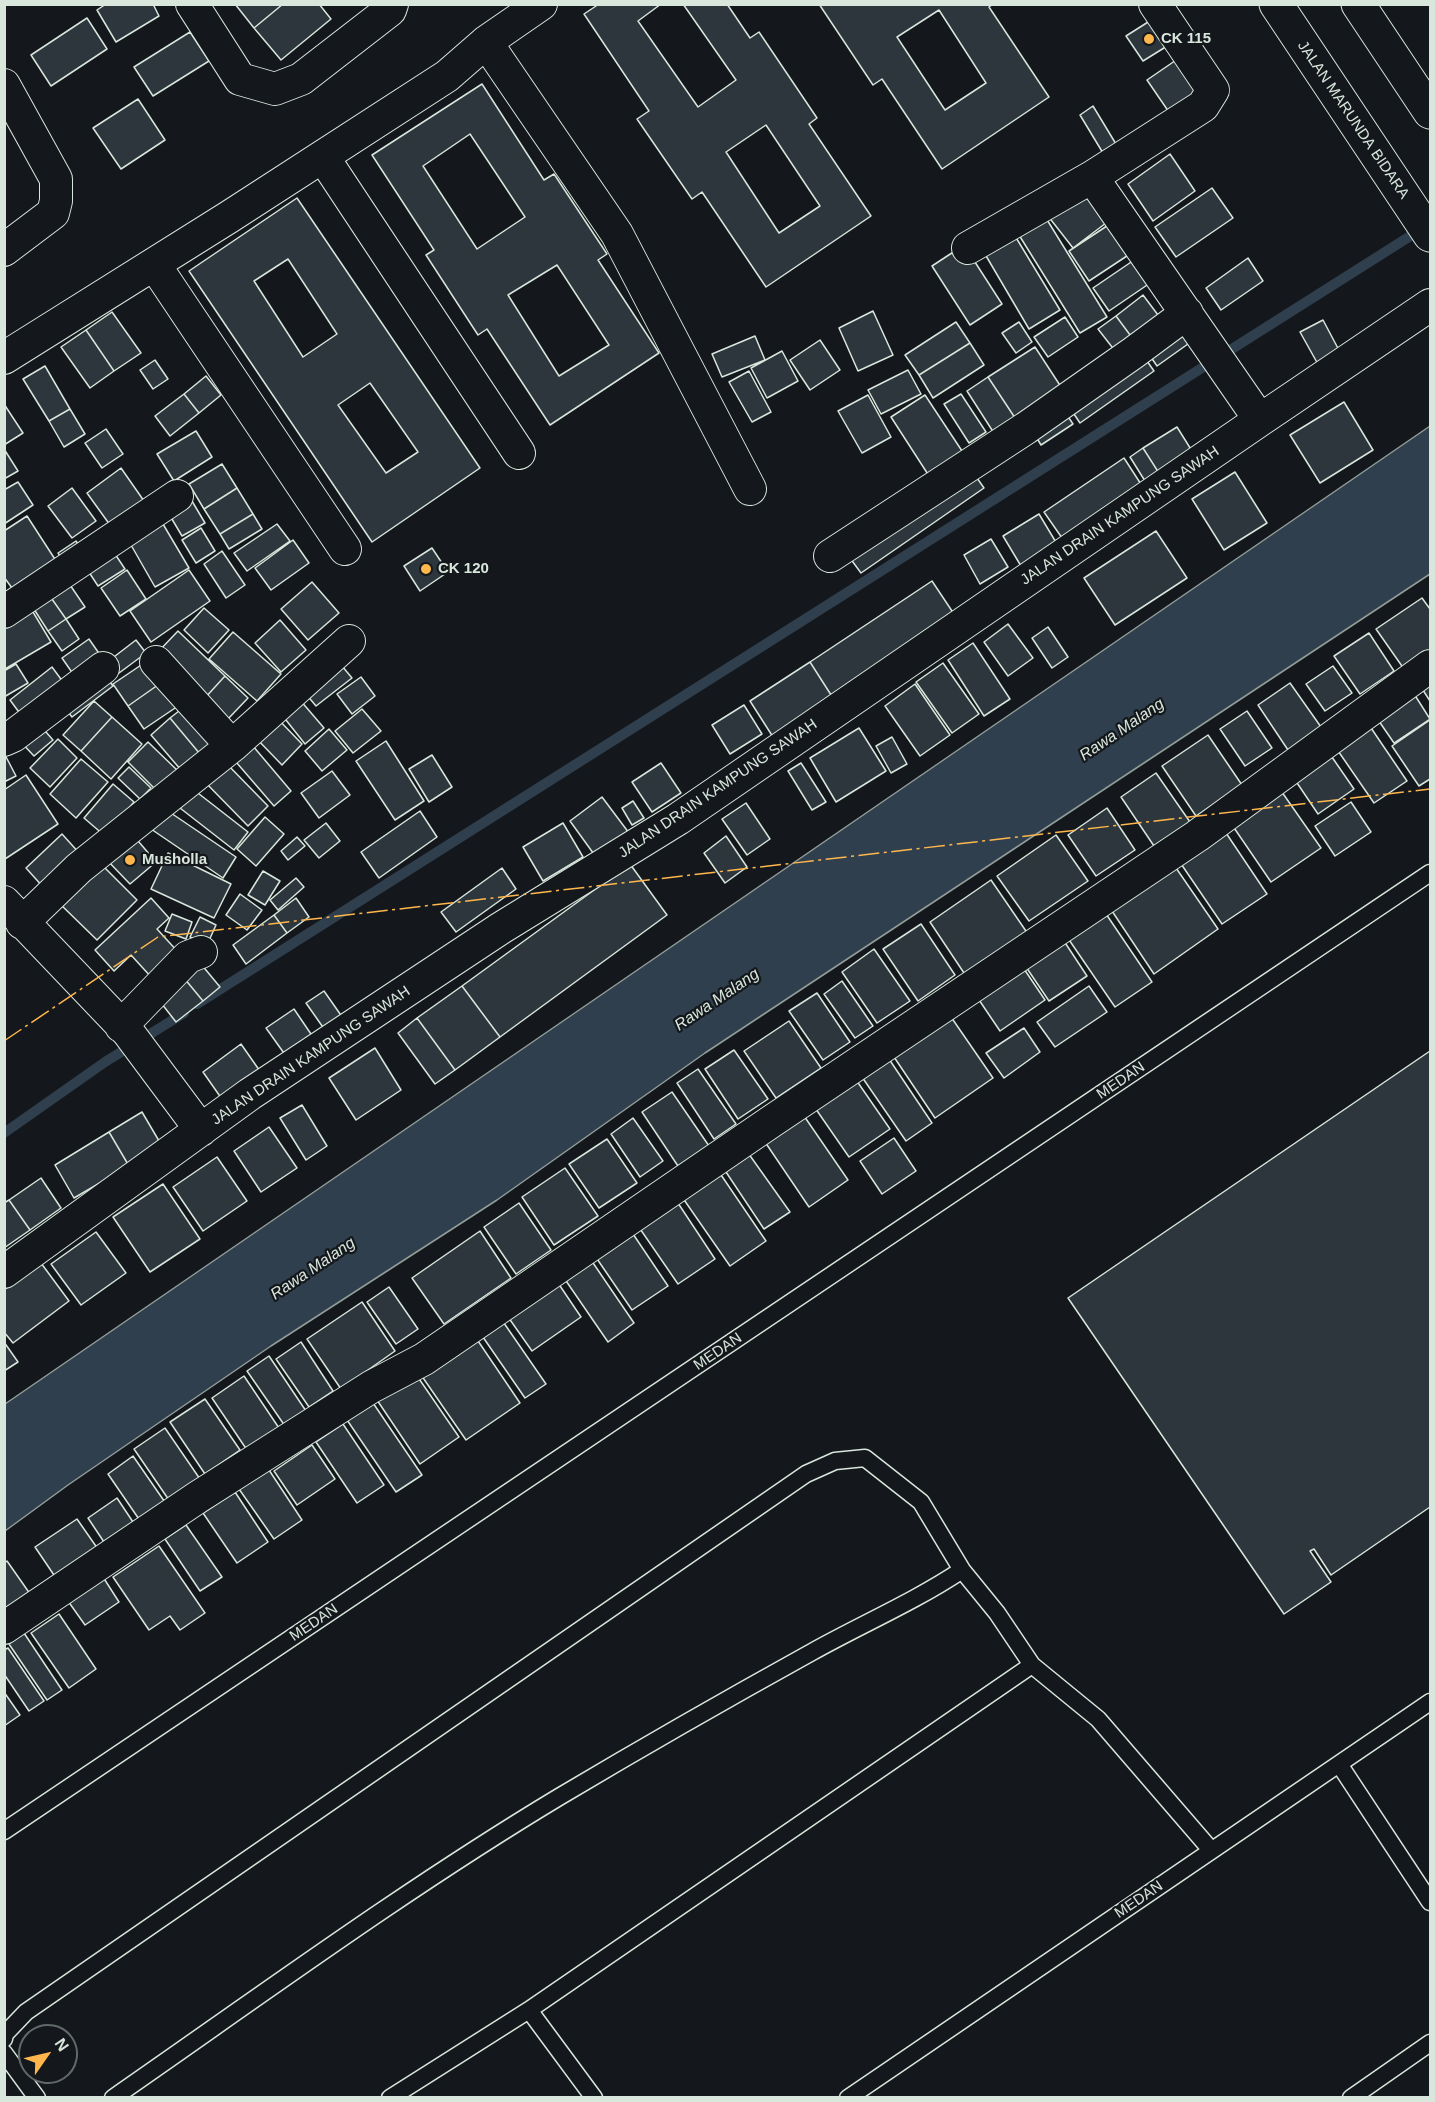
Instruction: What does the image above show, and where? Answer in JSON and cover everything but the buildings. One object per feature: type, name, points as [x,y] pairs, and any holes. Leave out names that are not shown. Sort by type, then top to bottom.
[{"type":"main road","name":"JALAN MARUNDA BIDARA","points":[[1276,4],[1431,235]]},
{"type":"main road","points":[[1358,4],[1431,112]]},
{"type":"street","points":[[192,4],[240,78],[275,89],[301,79],[390,10],[392,4]]},
{"type":"street","points":[[4,357],[323,157],[447,76],[486,42],[541,4]]},
{"type":"street","points":[[968,248],[1092,177],[1203,106],[1214,90],[1155,4]]},
{"type":"street","points":[[486,42],[617,234],[750,489]]},
{"type":"street","points":[[4,85],[56,178],[56,201],[53,213],[4,250]]},
{"type":"street","points":[[323,157],[519,453]]},
{"type":"street","points":[[1092,177],[1260,420]]},
{"type":"street","points":[[154,264],[345,549]]},
{"type":"street","name":"JALAN DRAIN KAMPUNG SAWAH","points":[[4,1272],[250,1095],[501,928],[678,819],[1431,305]]},
{"type":"street","points":[[830,556],[1026,428],[1133,353],[1193,321]]},
{"type":"street","points":[[4,612],[177,496]]},
{"type":"street","points":[[201,1130],[125,1029],[62,961],[13,913],[79,868],[232,747],[349,641]]},
{"type":"street","points":[[156,662],[232,747]]},
{"type":"street","points":[[4,1628],[198,1497],[371,1387],[424,1359],[772,1121],[1197,836],[1431,666]]},
{"type":"street","points":[[4,740],[13,736],[103,668]]},
{"type":"street","points":[[125,1029],[188,957],[201,952]]},
{"type":"lane","name":"MEDAN","points":[[4,1831],[1431,873]]},
{"type":"lane","points":[[4,2039],[5,2034],[26,2012],[806,1474],[835,1461],[865,1458],[921,1502],[962,1570],[997,1613],[1032,1665],[1098,1719],[1211,1850]]},
{"type":"lane","points":[[113,2097],[447,1867],[721,1702],[838,1638],[929,1592],[962,1570]]},
{"type":"lane","points":[[390,2097],[529,2010],[1032,1665]]},
{"type":"lane","name":"MEDAN","points":[[848,2097],[1431,1702]]},
{"type":"lane","points":[[1339,1764],[1431,1902]]},
{"type":"lane","points":[[529,2010],[594,2097]]},
{"type":"lane","points":[[1351,2097],[1431,2043]]},
{"type":"lane","points":[[4,2053],[38,2097]]},
{"type":"water","name":"Rawa Malang","points":[[1430,426],[1430,574],[705,1053],[497,1200],[271,1346],[5,1531],[5,1404]]},
{"type":"waterway","points":[[197,1004],[1423,228]]},
{"type":"waterway","points":[[4,1133],[105,1062],[184,1013]]},
{"type":"power","points":[[4,1041],[158,937],[1430,789]]},
{"type":"place","name":"CK 115","points":[[1149,39]]},
{"type":"place","name":"CK 120","points":[[426,569]]},
{"type":"place","name":"Musholla","points":[[130,860]]}]
